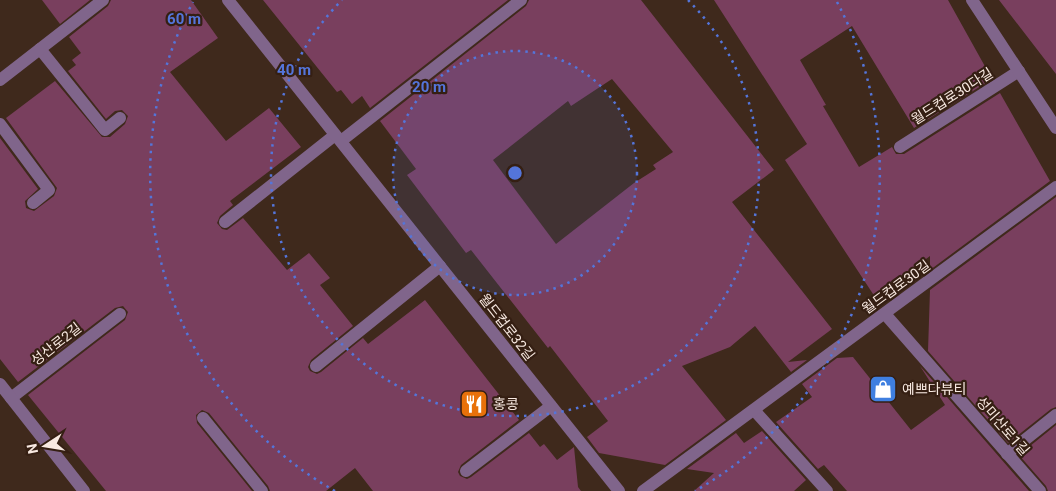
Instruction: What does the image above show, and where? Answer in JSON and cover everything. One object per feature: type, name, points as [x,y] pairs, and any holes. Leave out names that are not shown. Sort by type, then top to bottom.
[{"type":"street","points":[[0,80],[103,0]]},
{"type":"street","name":"월드컵로32길","points":[[228,0],[619,491]]},
{"type":"street","points":[[225,222],[521,0]]},
{"type":"street","points":[[972,0],[1056,128]]},
{"type":"street","points":[[40,49],[106,130],[120,118]]},
{"type":"street","name":"월드컵로30다길","points":[[900,147],[1019,71]]},
{"type":"street","points":[[0,124],[49,190],[33,203]]},
{"type":"street","name":"월드컵로30길","points":[[643,491],[1056,187]]},
{"type":"street","points":[[316,366],[440,266]]},
{"type":"street","name":"성산로2길","points":[[11,398],[120,314]]},
{"type":"street","name":"성미산로1길","points":[[885,314],[1040,491]]},
{"type":"street","points":[[0,384],[84,491]]},
{"type":"street","points":[[466,471],[551,406]]},
{"type":"street","points":[[754,410],[827,491]]},
{"type":"street","points":[[1007,454],[1056,415]]},
{"type":"street","points":[[203,418],[262,491]]},
{"type":"building","points":[[42,0],[90,0],[60,24]]},
{"type":"building","points":[[111,0],[191,0],[218,38],[170,72],[226,141],[269,108],[301,147],[230,201],[233,205],[220,216],[217,223],[222,229],[227,230],[243,218],[287,270],[309,253],[330,278],[320,285],[353,326],[311,360],[308,367],[310,371],[317,374],[321,372],[363,338],[368,344],[425,300],[519,420],[461,465],[458,472],[460,476],[467,479],[471,477],[529,433],[540,447],[544,444],[557,460],[574,447],[578,487],[581,491],[373,491],[355,468],[326,491],[270,491],[268,486],[209,413],[202,410],[196,415],[197,423],[252,491],[106,491],[28,395],[125,320],[128,312],[123,306],[115,308],[18,382],[0,359],[0,138],[38,189],[25,201],[26,208],[34,211],[54,196],[57,188],[6,118],[55,81],[102,137],[110,137],[125,124],[128,116],[122,110],[115,111],[106,119],[68,71],[76,65],[72,60],[81,53],[69,37],[108,6]]},
{"type":"building","points":[[263,0],[508,0],[370,108],[362,96],[352,104],[341,90],[337,92]]},
{"type":"building","points":[[529,0],[641,0],[774,170],[732,202],[832,329],[788,362],[807,360],[791,372],[755,326],[730,347],[682,366],[726,420],[665,465],[599,453],[587,437],[608,421],[550,346],[548,348],[471,250],[466,253],[407,175],[416,169],[380,121],[526,6]],"holes":[[[612,79],[673,152],[653,165],[656,169],[634,183],[556,244],[493,160],[568,101],[571,106]]]},
{"type":"building","points":[[714,0],[948,0],[992,79],[914,128],[852,26],[800,60],[826,105],[823,106],[859,167],[892,147],[896,154],[904,154],[1000,93],[1050,181],[930,270],[930,256],[875,297],[785,160],[807,144]]},
{"type":"building","points":[[999,0],[1056,0],[1056,74]]},
{"type":"building","points":[[1056,197],[1056,407],[1008,443],[928,351],[930,290]]},
{"type":"building","points":[[853,357],[911,430],[945,405],[920,366],[1029,491],[847,491],[824,465],[818,469],[776,422],[812,397],[802,384],[837,358]]},
{"type":"building","points":[[1056,425],[1056,491],[1048,491],[1046,486],[1019,455]]},
{"type":"building","points":[[762,431],[806,480],[794,491],[694,491],[714,473],[687,469],[736,433],[744,443]]},
{"type":"place","name":"예쁘다뷰티","points":[[883,389]]},
{"type":"place","name":"홍콩","points":[[474,404]]}]
